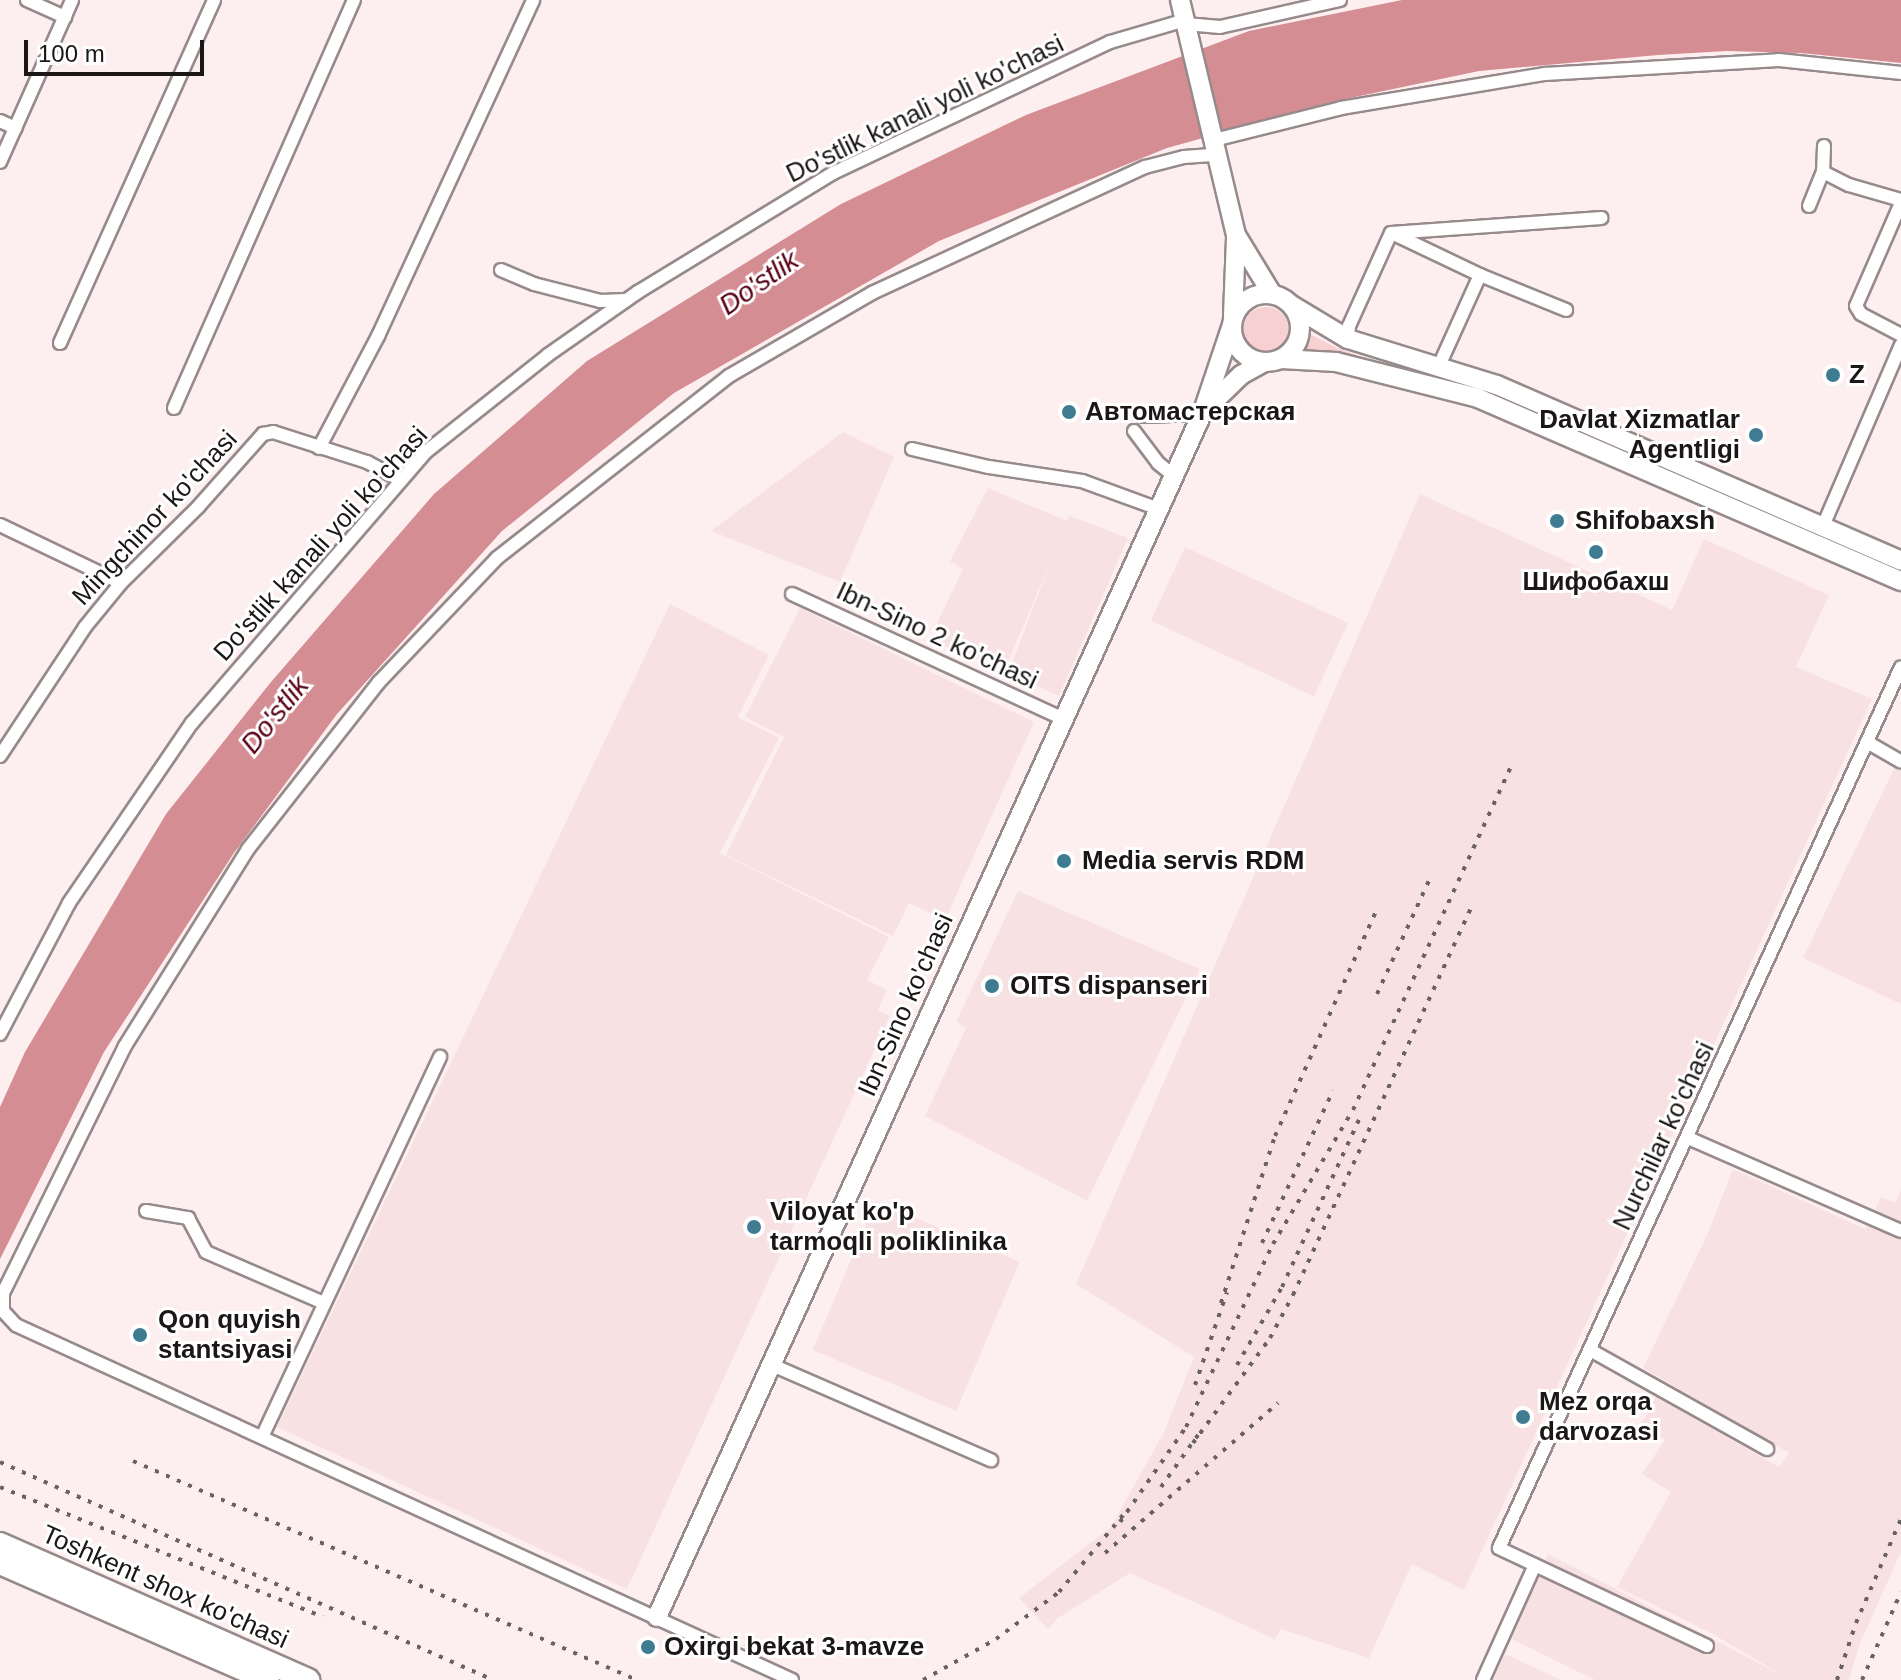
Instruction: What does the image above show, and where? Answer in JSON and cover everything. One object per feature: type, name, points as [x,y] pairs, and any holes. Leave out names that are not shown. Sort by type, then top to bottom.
[{"type":"highway","name":"Toshkent shox ko'chasi","points":[[0,1544],[308,1680]]},
{"type":"highway","name":"Toshkent shox ko'chasi","points":[[0,1563],[268,1680]]},
{"type":"main road","points":[[1180,0],[1236,235],[1232,322],[1237,346],[1244,354],[1272,360],[1336,362],[1478,398],[1901,581]]},
{"type":"main road","points":[[1236,235],[1272,294],[1348,339],[1439,366],[1567,413],[1901,561]]},
{"type":"main road","points":[[1202,414],[1232,322],[1247,299],[1272,294]]},
{"type":"main road","points":[[1202,414],[1226,387],[1298,342],[1299,317],[1293,306]]},
{"type":"main road","name":"Ibn-Sino ko'chasi","points":[[657,1617],[1202,414]]},
{"type":"street","points":[[27,0],[65,17]]},
{"type":"street","points":[[0,162],[72,0]]},
{"type":"street","points":[[60,343],[214,0]]},
{"type":"street","points":[[174,408],[354,0]]},
{"type":"street","points":[[319,448],[378,336],[533,0]]},
{"type":"street","name":"Do'stlik kanali yoli ko'chasi","points":[[0,1034],[69,903],[192,723],[427,451],[548,355],[626,300],[833,173],[1110,42],[1187,27],[1220,27],[1340,0]]},
{"type":"street","points":[[792,1680],[16,1325],[3,1311],[3,1293],[125,1046],[248,849],[379,682],[497,558],[729,376],[872,293],[1145,167],[1341,108],[1545,74],[1779,60],[1901,73]]},
{"type":"street","points":[[0,121],[15,128]]},
{"type":"street","points":[[1809,206],[1823,172],[1824,146]]},
{"type":"street","points":[[1823,172],[1849,185],[1901,202],[1856,306],[1861,314],[1901,335]]},
{"type":"street","points":[[1391,233],[1601,218]]},
{"type":"street","points":[[1391,233],[1480,275],[1566,310]]},
{"type":"street","points":[[1348,339],[1349,326],[1391,233]]},
{"type":"street","points":[[501,270],[534,284],[600,301],[626,300]]},
{"type":"street","points":[[1439,366],[1480,275]]},
{"type":"street","points":[[1823,526],[1901,345]]},
{"type":"street","points":[[1143,416],[1202,414]]},
{"type":"street","points":[[1134,431],[1158,463],[1174,476]]},
{"type":"street","name":"Mingchinor ko'chasi","points":[[0,756],[85,627],[121,583],[198,507],[263,434],[273,432],[367,462],[401,480]]},
{"type":"street","points":[[912,449],[989,467],[1082,481],[1159,509]]},
{"type":"street","points":[[0,525],[121,583]]},
{"type":"street","name":"Ibn-Sino 2 ko'chasi","points":[[792,594],[1064,719]]},
{"type":"street","name":"Nurchilar ko'chasi","points":[[1535,1565],[1499,1548],[1901,667]]},
{"type":"street","points":[[1867,742],[1901,762]]},
{"type":"street","points":[[262,1437],[440,1057]]},
{"type":"street","points":[[1688,1138],[1901,1231]]},
{"type":"street","points":[[146,1211],[188,1218],[206,1252],[324,1303]]},
{"type":"street","points":[[1590,1350],[1767,1449]]},
{"type":"street","points":[[772,1365],[991,1460]]},
{"type":"street","points":[[1483,1680],[1535,1565],[1707,1646]]},
{"type":"shaded area","points":[[1266,307],[1282,314],[1289,330],[1282,346],[1266,353],[1250,346],[1243,330],[1250,314]]},
{"type":"shaded area","points":[[1308,333],[1337,348],[1359,356],[1301,351]]},
{"type":"shaded area","points":[[843,432],[894,457],[840,582],[711,531]]},
{"type":"shaded area","points":[[988,488],[1067,521],[1070,516],[1128,538],[1059,696],[1008,673],[1051,561],[1004,671],[935,642],[938,621],[963,569],[950,561]]},
{"type":"shaded area","points":[[1420,494],[1672,610],[1704,539],[1829,595],[1796,667],[1872,699],[1464,1590],[1412,1564],[1369,1658],[1281,1629],[1275,1639],[1130,1573],[1058,1618],[1048,1629],[1019,1598],[1111,1527],[1164,1432],[1194,1357],[1076,1284]]},
{"type":"shaded area","points":[[1185,547],[1348,623],[1314,696],[1151,620]]},
{"type":"shaded area","points":[[670,604],[769,655],[738,717],[779,738],[720,853],[889,937],[867,980],[887,990],[878,1010],[890,1016],[627,1589],[277,1427]]},
{"type":"shaded area","points":[[800,608],[1034,722],[945,920],[909,903],[893,936],[726,855],[784,737],[745,717]]},
{"type":"shaded area","points":[[1901,754],[1901,1004],[1803,958]]},
{"type":"shaded area","points":[[1018,891],[1200,969],[1087,1201],[925,1116],[966,1028],[956,1022]]},
{"type":"shaded area","points":[[1733,1169],[1865,1229],[1881,1197],[1895,1203],[1901,1190],[1901,1552],[1860,1643],[1849,1680],[1595,1680],[1512,1639],[1548,1554],[1782,1675],[1711,1633],[1617,1587],[1671,1492],[1642,1474],[1665,1440],[1641,1425],[1656,1397],[1779,1467],[1789,1453],[1643,1368],[1708,1233]]},
{"type":"shaded area","points":[[876,1201],[1020,1262],[956,1411],[813,1350]]},
{"type":"shaded area","points":[[1505,1654],[1561,1680],[1493,1680]]},
{"type":"water","name":"Do'stlik","points":[[1402,0],[1901,0],[1901,63],[1801,53],[1727,51],[1658,55],[1479,71],[1336,101],[1167,148],[939,241],[674,393],[502,531],[337,714],[234,853],[104,1052],[0,1259],[0,1107],[25,1052],[166,814],[271,682],[434,494],[587,361],[841,204],[1026,115],[1249,31]]},
{"type":"railway","points":[[1120,1522],[1186,1427],[1273,1244],[1353,1110],[1512,764]]},
{"type":"railway","points":[[1377,994],[1431,876]]},
{"type":"railway","points":[[1193,1443],[1270,1338],[1293,1295],[1473,903]]},
{"type":"railway","points":[[1221,1303],[1275,1136],[1377,909]]},
{"type":"railway","points":[[1262,1243],[1333,1091]]},
{"type":"railway","points":[[1237,1365],[1282,1287],[1361,1115]]},
{"type":"railway","points":[[1195,1385],[1227,1292]]},
{"type":"railway","points":[[1105,1553],[1278,1403]]},
{"type":"railway","points":[[1161,1487],[1198,1435]]},
{"type":"railway","points":[[133,1461],[637,1680]]},
{"type":"railway","points":[[0,1462],[493,1680]]},
{"type":"railway","points":[[0,1487],[323,1617]]},
{"type":"railway","points":[[923,1680],[996,1639],[1059,1592],[1124,1514]]},
{"type":"railway","points":[[1837,1680],[1856,1623],[1901,1519]]},
{"type":"railway","points":[[1862,1680],[1901,1592]]},
{"type":"place","name":"Z","points":[[1833,375]]},
{"type":"place","name":"Автомастерская","points":[[1069,412]]},
{"type":"place","name":"Davlat Xizmatlar Agentligi","points":[[1756,435]]},
{"type":"place","name":"Shifobaxsh","points":[[1557,521]]},
{"type":"place","name":"Шифобахш","points":[[1596,552]]},
{"type":"place","name":"Media servis RDM","points":[[1064,861]]},
{"type":"place","name":"OITS dispanseri","points":[[992,986]]},
{"type":"place","name":"Viloyat ko'p tarmoqli poliklinika","points":[[754,1227]]},
{"type":"place","name":"Qon quyish stantsiyasi","points":[[140,1335]]},
{"type":"place","name":"Mez orqa darvozasi","points":[[1523,1417]]},
{"type":"place","name":"Oxirgi bekat 3-mavze","points":[[648,1647]]}]
